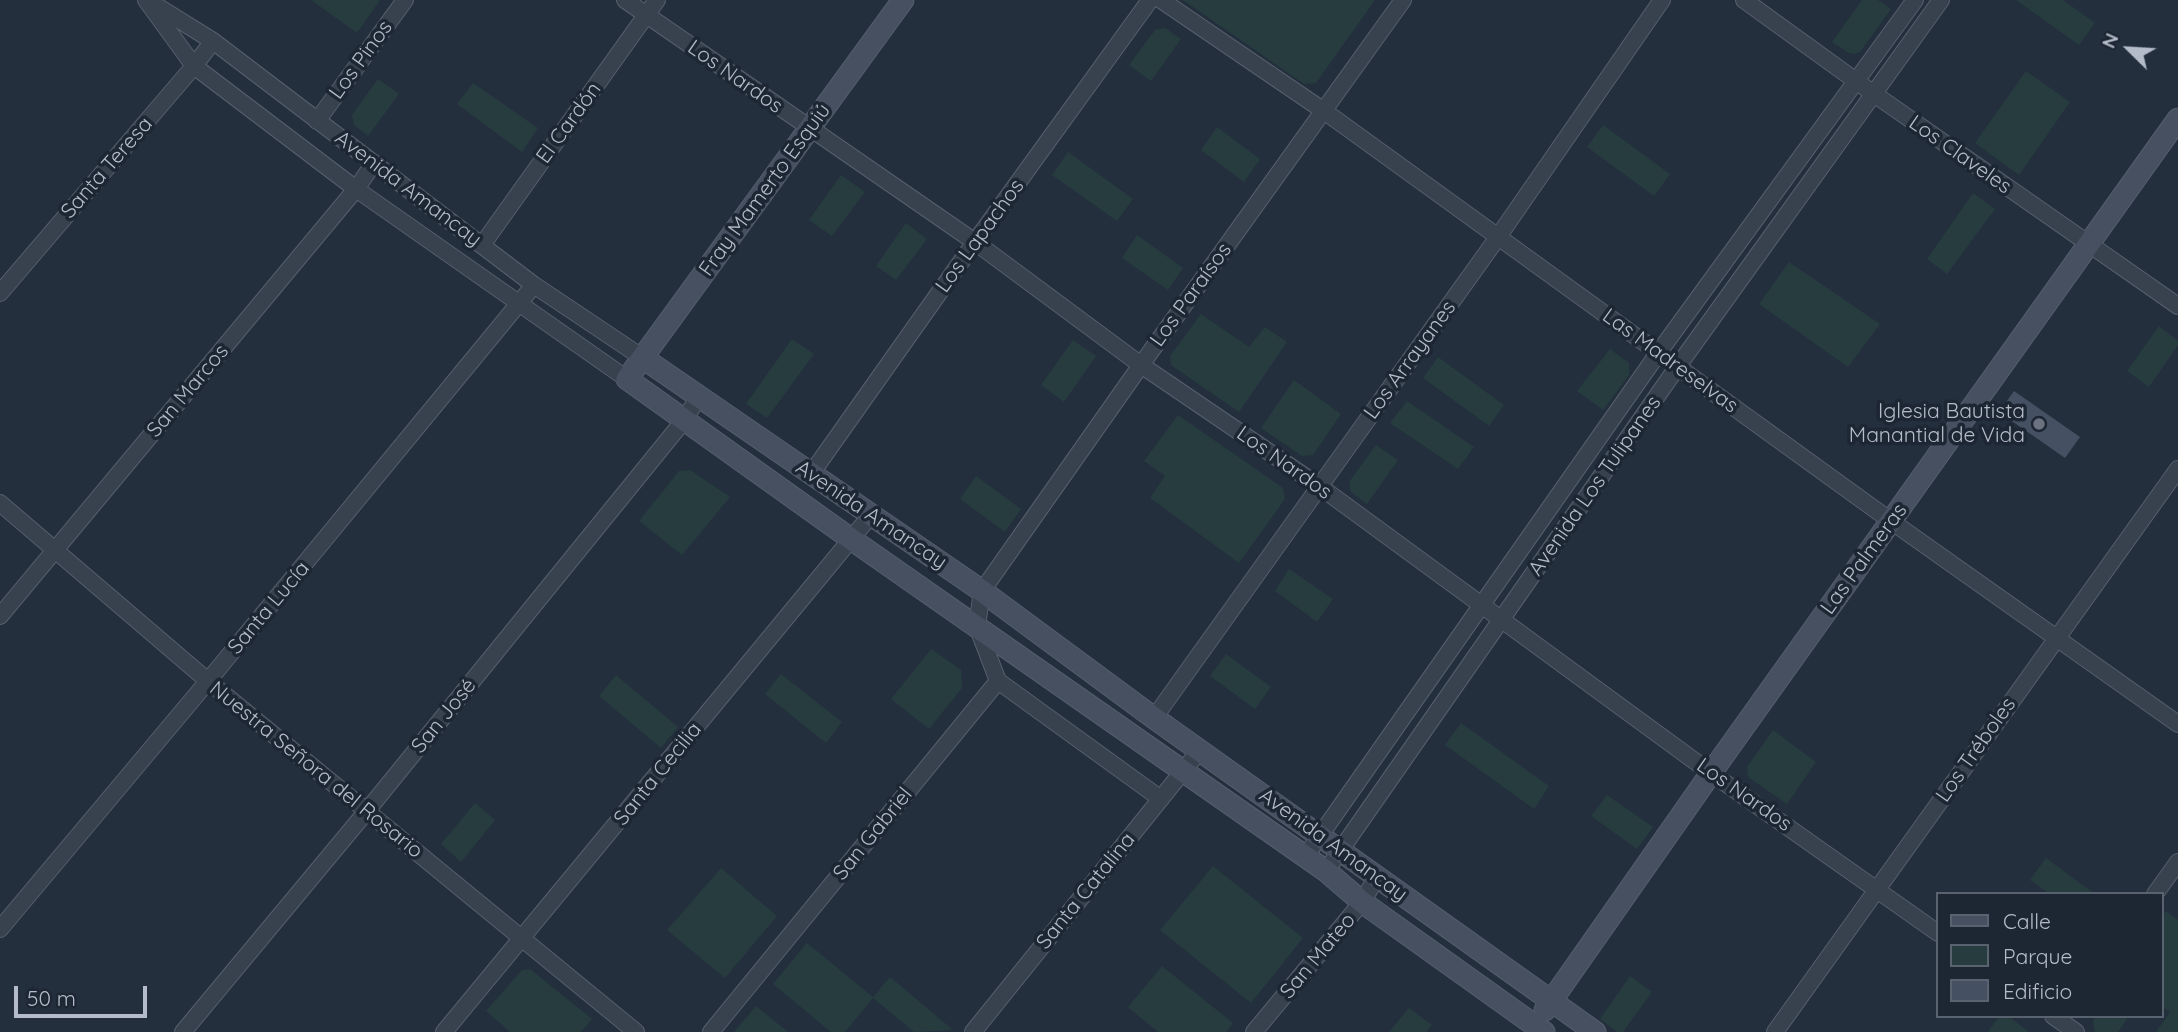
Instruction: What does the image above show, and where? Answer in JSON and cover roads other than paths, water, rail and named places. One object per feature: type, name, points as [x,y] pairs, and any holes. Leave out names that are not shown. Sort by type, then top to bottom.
[{"type":"street","name":"Avenida Amancay","points":[[147,0],[213,41],[534,285],[982,591],[1154,718],[1595,1032]]},
{"type":"street","name":"Avenida Amancay","points":[[147,0],[194,66],[356,189],[1305,857],[1537,1030]]},
{"type":"street","name":"Los Pinos","points":[[317,121],[405,0]]},
{"type":"street","name":"Los Nardos","points":[[625,0],[975,242],[1141,365],[1319,486],[1711,773],[1937,932]]},
{"type":"street","name":"El Cardón","points":[[481,245],[657,0]]},
{"type":"street","name":"Fray Mamerto Esquiú","points":[[627,379],[902,0]]},
{"type":"street","name":"Los Lapachos","points":[[811,474],[1150,0]]},
{"type":"street","name":"Las Madreselvas","points":[[1161,0],[1324,111],[1891,521],[2178,724]]},
{"type":"street","name":"Los Paraísos","points":[[982,591],[1403,0]]},
{"type":"street","name":"Los Arrayanes","points":[[1154,718],[1498,237],[1662,0]]},
{"type":"street","name":"Los Claveles","points":[[1744,0],[2178,306]]},
{"type":"street","name":"Avenida Los Tulipanes","points":[[1305,857],[1484,606],[1659,352],[1915,0]]},
{"type":"street","name":"Avenida Los Tulipanes","points":[[1326,872],[1678,366],[1941,0]]},
{"type":"street","name":"Santa Teresa","points":[[0,293],[213,41]]},
{"type":"street","name":"Las Palmeras","points":[[1537,1030],[1552,1000],[1711,773],[2178,119]]},
{"type":"street","name":"San Marcos","points":[[0,616],[356,189],[374,163]]},
{"type":"street","name":"Santa Lucía","points":[[0,929],[534,285]]},
{"type":"street","name":"San José","points":[[183,1032],[366,812],[685,419],[699,396]]},
{"type":"street","name":"Los Tréboles","points":[[1775,1032],[2178,469]]},
{"type":"street","name":"Nuestra Señora del Rosario","points":[[0,503],[208,681],[636,1032]]},
{"type":"street","name":"Santa Cecilia","points":[[444,1032],[871,515]]},
{"type":"street","points":[[982,591],[977,626],[998,681],[1161,799]]},
{"type":"street","name":"San Gabriel","points":[[711,1032],[998,681]]},
{"type":"street","name":"Santa Catalina","points":[[973,1032],[1200,750]]},
{"type":"street","points":[[2156,892],[2178,862]]},
{"type":"street","name":"San Mateo","points":[[1254,1032],[1362,902],[1377,877]]},
{"type":"place","name":"Iglesia Bautista Manantial de Vida","points":[[2039,424]]}]
